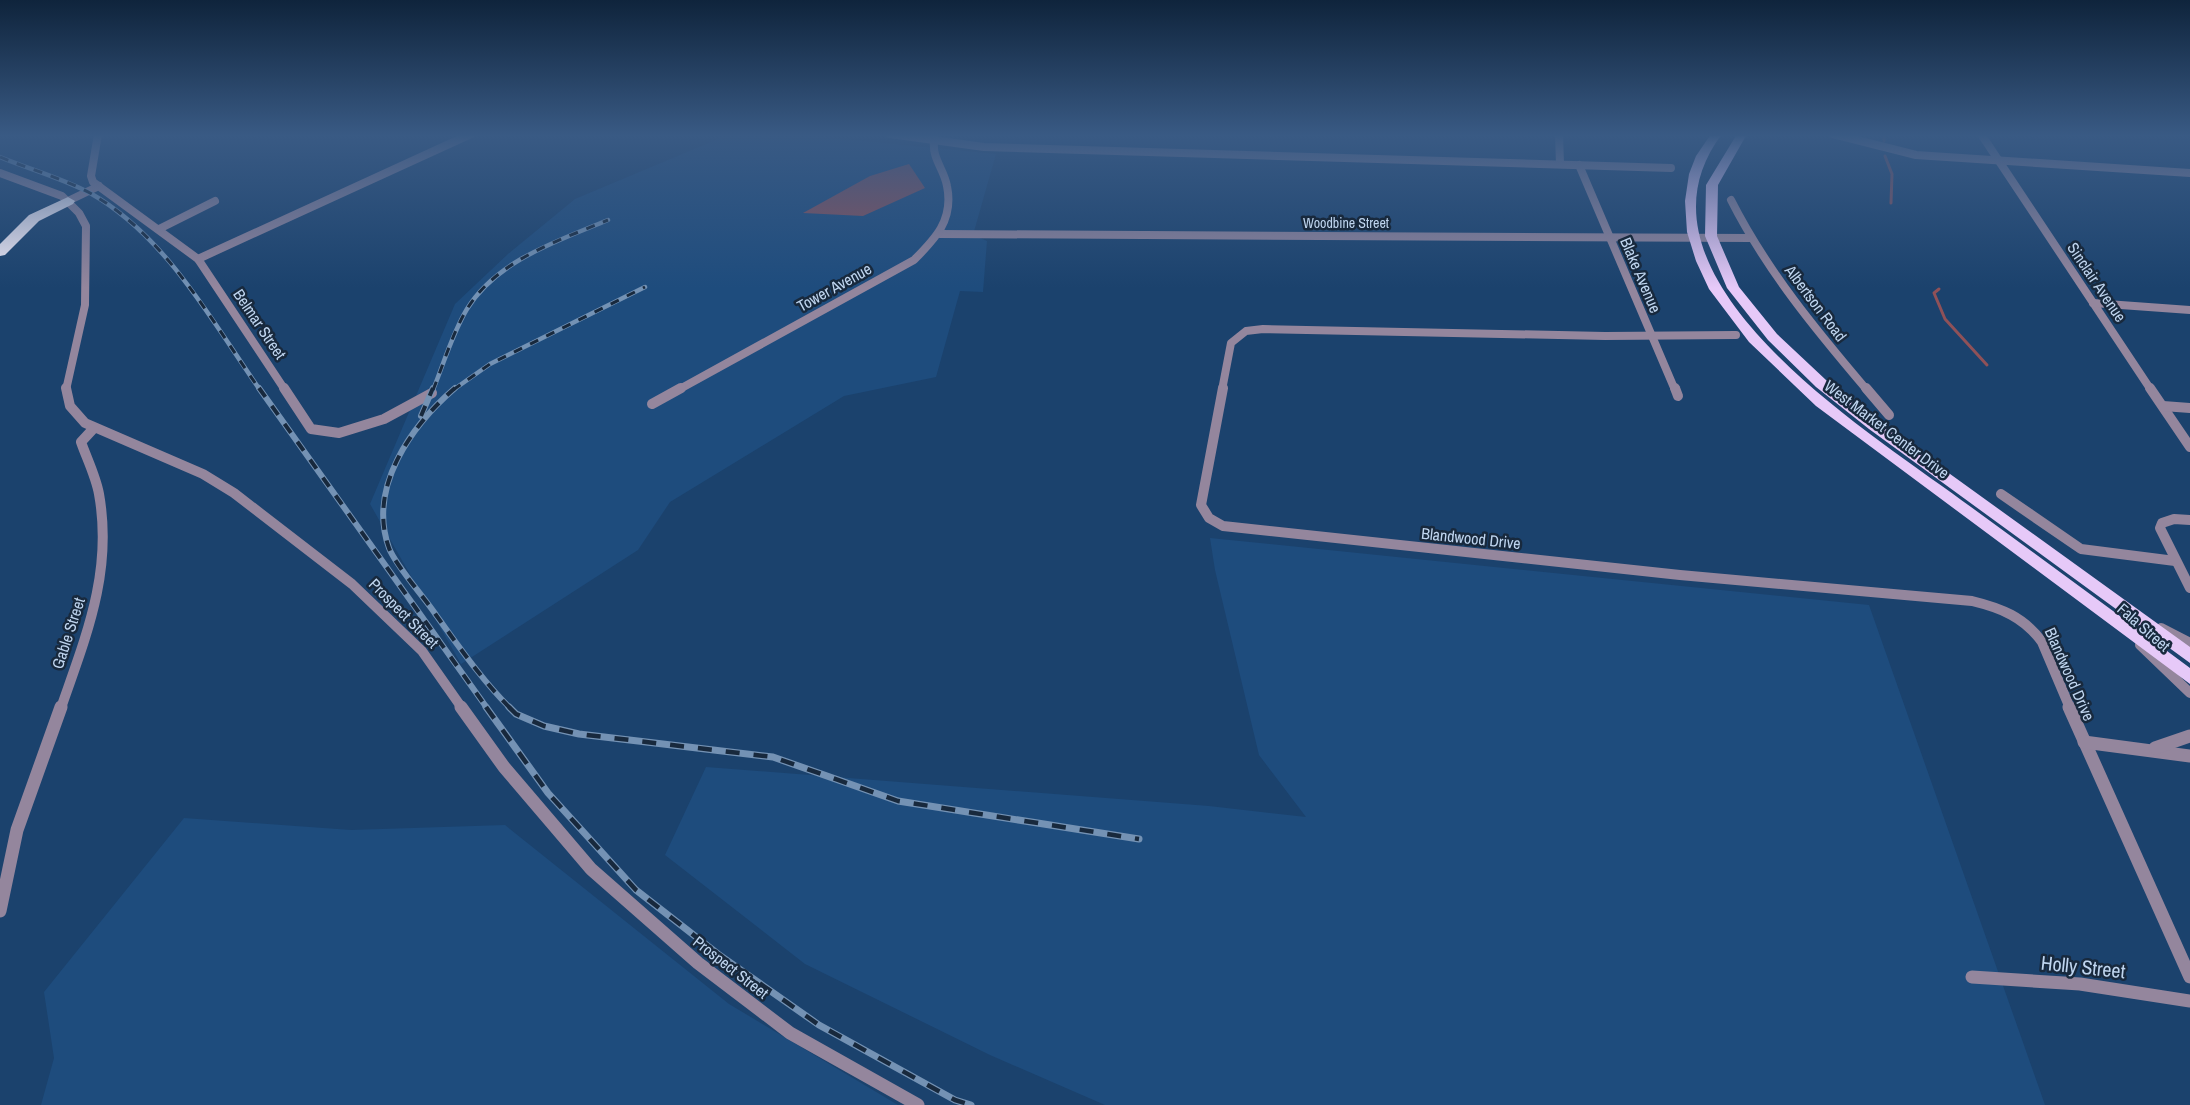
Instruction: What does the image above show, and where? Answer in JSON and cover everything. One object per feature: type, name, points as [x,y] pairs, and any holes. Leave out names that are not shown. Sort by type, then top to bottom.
[{"type":"highway","points":[[0,252],[34,218],[68,201]]},
{"type":"main road","name":"West Market Center Drive","points":[[1692,186],[1691,226],[1710,279],[1724,302],[1751,337],[1780,367],[1821,403],[2190,677]]},
{"type":"main road","name":"West Market Center Drive","points":[[1711,186],[1709,218],[1712,238],[1728,277],[1755,318],[1813,378],[2190,656]]},
{"type":"street","name":"Prospect Street","points":[[39,186],[68,201],[86,226],[87,262],[84,311],[67,378],[66,397],[75,415],[94,428],[172,459],[234,493],[354,586],[422,651],[504,767],[591,869],[698,963],[790,1033],[918,1105]]},
{"type":"street","points":[[68,201],[99,186]]},
{"type":"street","name":"Belmar Street","points":[[99,186],[198,259],[311,429],[339,433],[384,419],[432,393]]},
{"type":"street","points":[[198,259],[358,186]]},
{"type":"street","points":[[940,234],[947,210],[947,186]]},
{"type":"street","name":"Blake Avenue","points":[[1587,186],[1678,396]]},
{"type":"street","name":"Sinclair Avenue","points":[[2013,186],[2190,447]]},
{"type":"street","name":"Albertson Road","points":[[1731,200],[1751,238],[1785,289],[1820,335],[1889,415]]},
{"type":"street","points":[[159,229],[214,201]]},
{"type":"street","name":"Woodbine Street","points":[[940,234],[1751,238]]},
{"type":"street","name":"Tower Avenue","points":[[652,404],[914,260],[940,234]]},
{"type":"street","points":[[2093,303],[2190,310]]},
{"type":"street","name":"Blandwood Drive","points":[[1736,335],[1263,329],[1246,331],[1231,343],[1201,499],[1204,512],[1215,523],[1234,529],[1680,575],[1972,601],[1998,606],[2024,620],[2039,636],[2190,977]]},
{"type":"street","points":[[2163,406],[2190,408]]},
{"type":"street","name":"Gable Street","points":[[0,911],[12,848],[93,617],[104,560],[99,493],[81,442],[94,428]]},
{"type":"street","points":[[2001,494],[2081,549],[2175,561]]},
{"type":"street","points":[[2190,520],[2174,519],[2162,523],[2163,537],[2190,588]]},
{"type":"street","name":"Fala Street","points":[[2115,600],[2190,643]]},
{"type":"street","name":"Fala Street","points":[[2101,611],[2185,685],[2190,693]]},
{"type":"street","points":[[2152,749],[2190,736]]},
{"type":"street","points":[[2084,742],[2152,749],[2190,756]]},
{"type":"street","name":"Holly Street","points":[[1972,976],[2080,984],[2190,1001]]},
{"type":"shaded area","points":[[607,186],[987,186],[973,235],[987,241],[983,292],[960,291],[936,377],[844,396],[670,502],[638,550],[461,664],[370,504],[455,304],[508,254],[575,199]]},
{"type":"shaded area","points":[[853,186],[923,186],[925,188],[863,216],[803,213]]},
{"type":"shaded area","points":[[1210,538],[1869,605],[2045,1105],[1105,1105],[990,1055],[805,964],[665,855],[706,767],[1209,806],[1306,817],[1259,755],[1215,570]]},
{"type":"shaded area","points":[[184,818],[351,830],[505,825],[729,1004],[898,1105],[41,1105],[54,1058],[44,992]]},
{"type":"waterway","points":[[1891,203],[1892,186]]},
{"type":"waterway","points":[[1939,289],[1934,293],[1945,319],[1987,365]]},
{"type":"railway","points":[[74,186],[90,193],[117,211],[142,232],[164,256],[205,308],[260,390]]},
{"type":"railway","points":[[433,390],[457,328],[467,309],[495,277],[549,244],[608,220]]},
{"type":"railway","points":[[453,390],[490,364],[645,287]]},
{"type":"railway","points":[[259,388],[487,708]]},
{"type":"railway","points":[[421,416],[433,388]]},
{"type":"railway","points":[[455,388],[423,420],[398,459],[389,480],[384,502],[384,525],[389,548],[397,563],[472,663],[510,708]]},
{"type":"railway","points":[[486,707],[548,793],[636,890],[718,954],[819,1025],[955,1100],[971,1105]]},
{"type":"railway","points":[[510,708],[516,714],[544,726],[579,734],[773,757],[898,801],[1139,839]]}]
